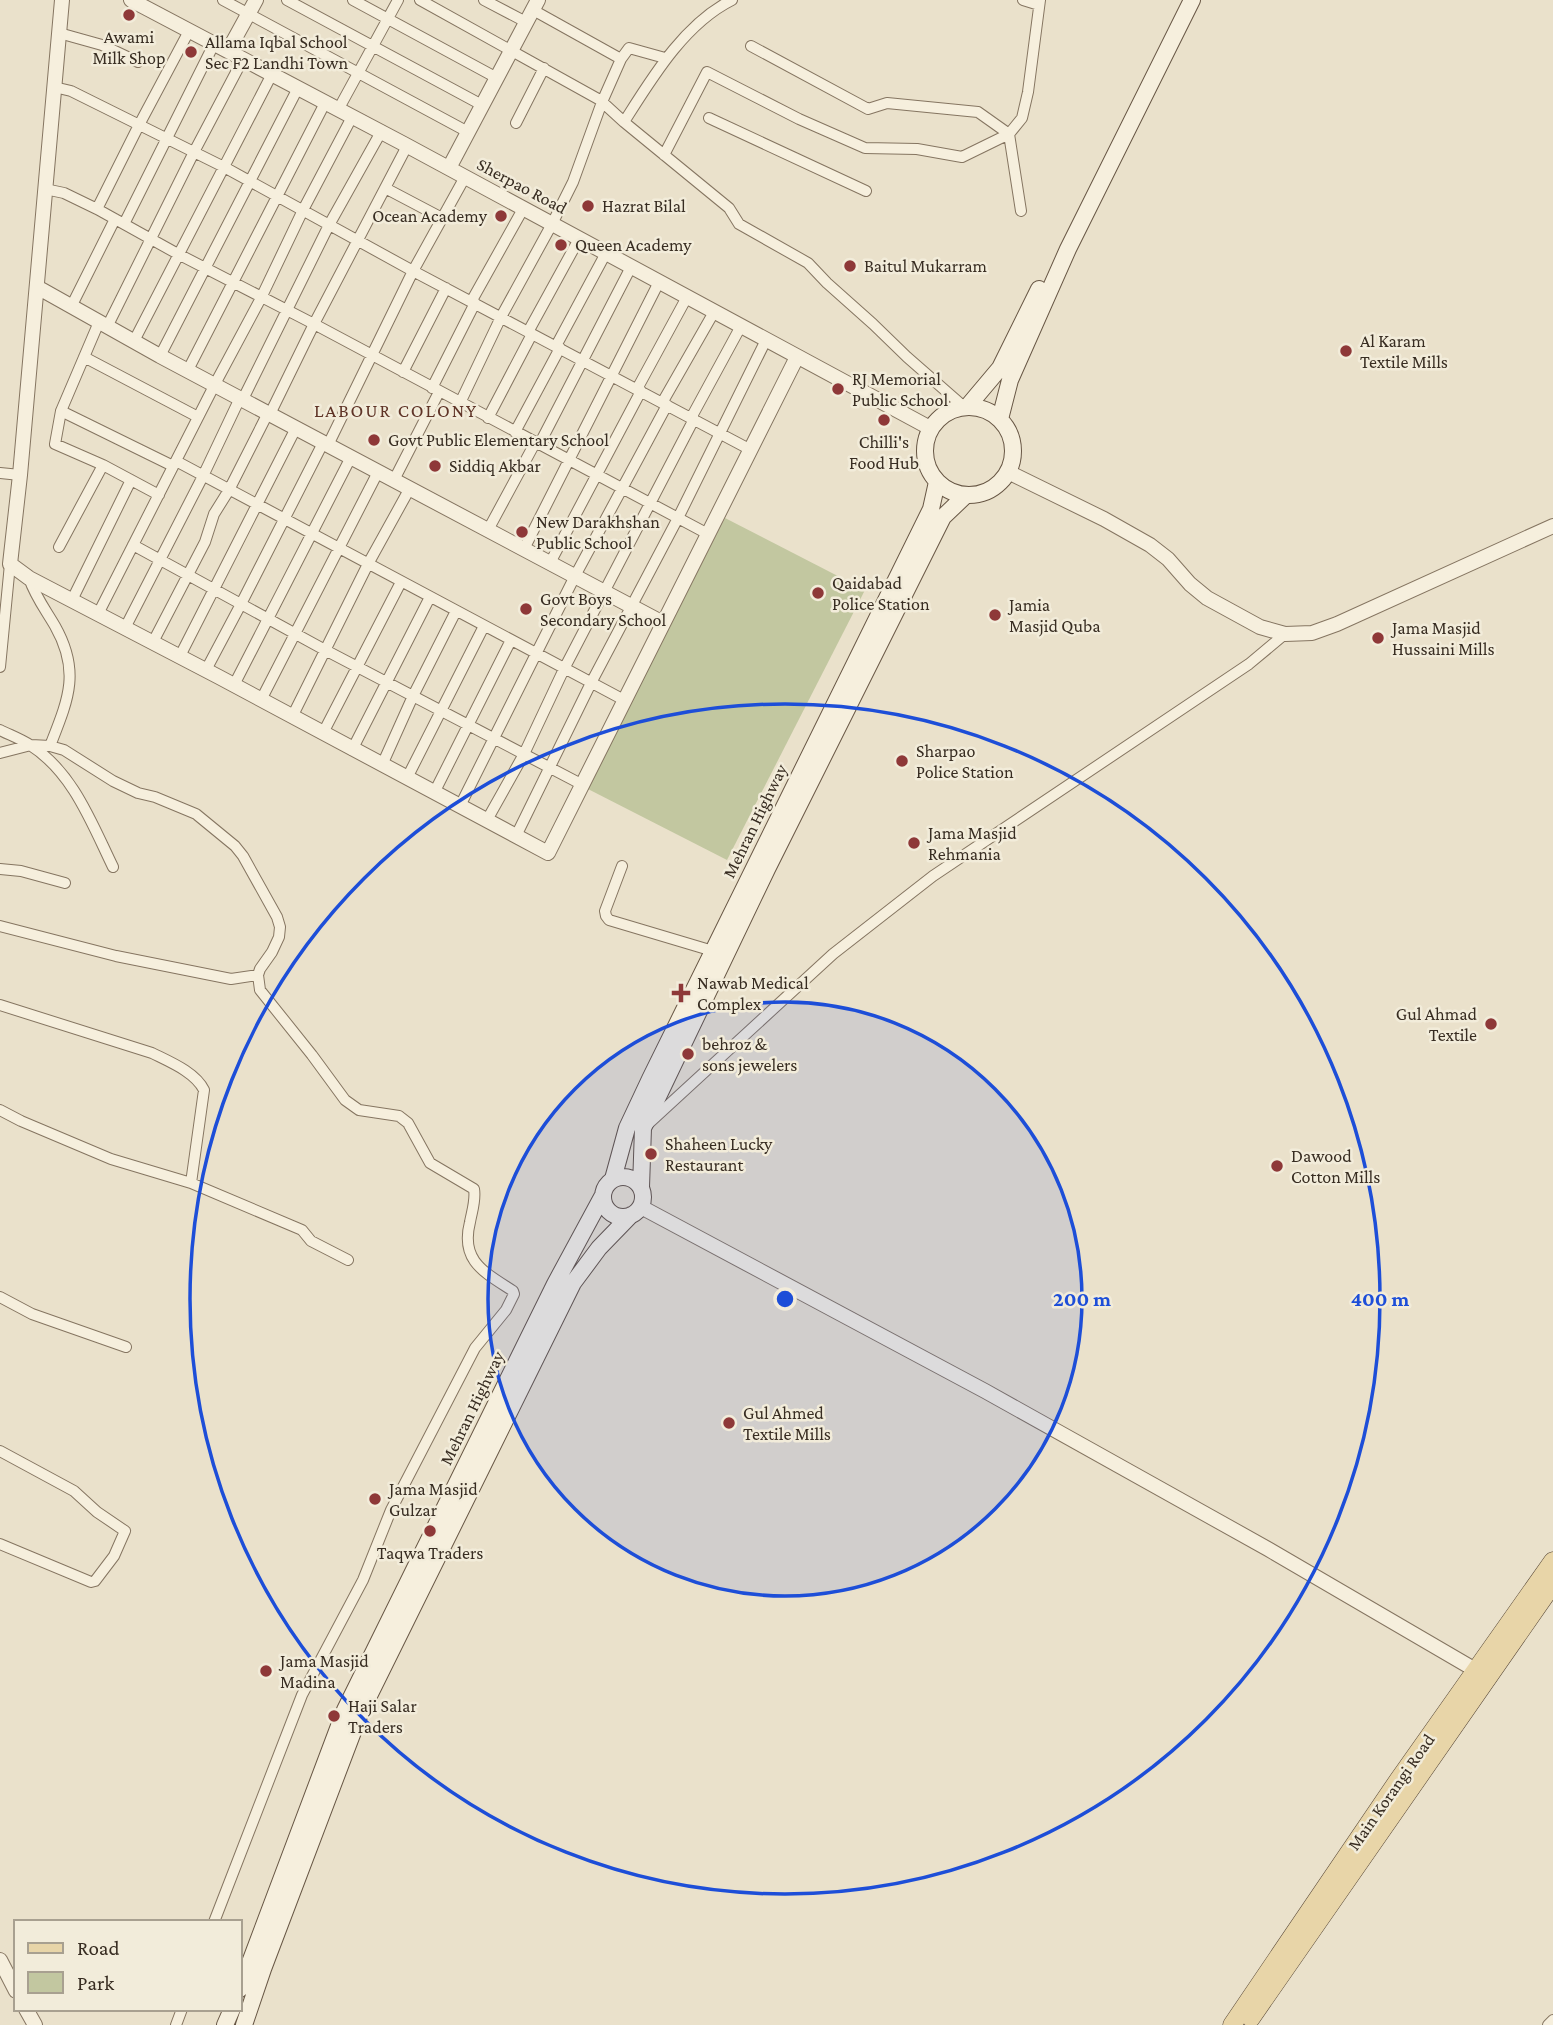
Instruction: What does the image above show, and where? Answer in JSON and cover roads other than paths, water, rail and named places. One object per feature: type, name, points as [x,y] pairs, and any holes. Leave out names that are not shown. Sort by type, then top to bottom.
[{"type":"main road","points":[[1000,419],[1010,380],[1068,249],[1172,29],[1181,0]]},
{"type":"main road","points":[[965,406],[1000,368],[1172,29],[1192,0]]},
{"type":"main road","points":[[965,406],[979,407],[995,414],[1011,436],[1014,449],[1008,472],[1000,482],[978,495],[965,496],[950,491],[937,482],[927,466],[924,447],[930,428],[939,418],[950,410],[965,406]]},
{"type":"main road","name":"Mehran Highway","points":[[613,1179],[627,1128],[930,509],[937,482]]},
{"type":"main road","points":[[244,2025],[359,1716],[573,1283],[599,1248],[636,1211],[643,1195],[643,1128],[767,869],[943,517],[965,496]]},
{"type":"main road","points":[[636,1211],[623,1217],[615,1216],[604,1205],[603,1198],[607,1184],[613,1179],[628,1177],[636,1180],[641,1187]]},
{"type":"main road","name":"Mehran Highway","points":[[242,1984],[345,1710],[555,1284],[603,1198]]},
{"type":"main road","name":"Main Korangi Road","points":[[1246,2025],[1482,1674],[1553,1561]]},
{"type":"main road","name":"Main Korangi Road","points":[[1232,2025],[1399,1779],[1553,1584]]},
{"type":"street","points":[[0,667],[20,475],[62,0]]},
{"type":"street","points":[[223,0],[468,132]]},
{"type":"street","points":[[228,51],[256,0]]},
{"type":"street","points":[[287,0],[482,105]]},
{"type":"street","points":[[353,0],[497,78]]},
{"type":"street","points":[[98,614],[261,298],[303,210],[339,110],[398,0]]},
{"type":"street","points":[[420,0],[602,102],[729,208],[739,224],[808,263],[907,357],[965,406]]},
{"type":"street","points":[[484,0],[532,11],[621,59]]},
{"type":"street","points":[[624,122],[665,58],[717,8],[732,0]]},
{"type":"street","points":[[664,155],[707,72],[865,148],[917,149],[962,157],[1009,134],[1021,118],[1028,92],[1039,3],[1023,0]]},
{"type":"street","name":"Sherpao Road","points":[[139,2],[930,428]]},
{"type":"street","points":[[449,168],[532,11]]},
{"type":"street","points":[[97,209],[189,31]]},
{"type":"street","points":[[59,33],[102,45],[138,62]]},
{"type":"street","points":[[71,307],[166,138],[214,44]]},
{"type":"street","points":[[751,46],[868,109],[887,103],[978,113],[1009,134],[1021,211]]},
{"type":"street","points":[[460,403],[501,317],[573,182],[621,59],[629,48],[665,58]]},
{"type":"street","points":[[159,495],[103,465],[55,444],[61,411],[84,357],[151,239],[243,59]]},
{"type":"street","points":[[516,123],[544,68]]},
{"type":"street","points":[[134,341],[272,74]]},
{"type":"street","points":[[54,87],[71,91],[224,167],[413,271],[751,450]]},
{"type":"street","points":[[160,356],[298,88]]},
{"type":"street","points":[[188,370],[277,196],[339,110]]},
{"type":"street","points":[[709,118],[866,191]]},
{"type":"street","points":[[125,628],[329,225],[381,132]]},
{"type":"street","points":[[153,642],[205,542],[215,514],[408,146]]},
{"type":"street","points":[[206,670],[372,356],[413,271],[465,177]]},
{"type":"street","points":[[385,188],[442,218]]},
{"type":"street","points":[[46,189],[64,193],[97,209],[205,269],[314,324],[708,534]]},
{"type":"street","points":[[394,480],[473,302],[523,209]]},
{"type":"street","points":[[488,418],[579,239]]},
{"type":"street","points":[[515,432],[606,253]]},
{"type":"street","points":[[488,530],[584,361],[631,267]]},
{"type":"street","points":[[524,549],[659,282]]},
{"type":"street","points":[[37,287],[160,356],[663,622]]},
{"type":"street","points":[[403,372],[446,288]]},
{"type":"street","points":[[550,563],[687,298]]},
{"type":"street","points":[[460,806],[575,576],[714,312]]},
{"type":"street","points":[[487,820],[524,754],[564,668],[740,326]]},
{"type":"street","points":[[516,836],[766,340]]},
{"type":"street","points":[[84,357],[198,417]]},
{"type":"street","points":[[10,564],[29,578],[548,853],[797,357]]},
{"type":"street","points":[[61,411],[203,476],[624,700]]},
{"type":"street","points":[[180,656],[296,428]]},
{"type":"street","points":[[234,685],[351,457]]},
{"type":"street","points":[[59,547],[103,465]]},
{"type":"street","points":[[261,700],[378,472]]},
{"type":"street","points":[[1008,472],[1150,545],[1207,598],[1260,628],[1285,634],[1312,633],[1337,624],[1553,526]]},
{"type":"street","points":[[0,473],[20,475]]},
{"type":"street","points":[[72,600],[131,480]]},
{"type":"street","points":[[292,716],[368,564],[410,488]]},
{"type":"street","points":[[133,545],[295,634],[581,784]]},
{"type":"street","points":[[29,578],[35,596],[61,638],[70,665],[68,697],[51,746]]},
{"type":"street","points":[[323,733],[401,582]]},
{"type":"street","points":[[352,750],[430,597]]},
{"type":"street","points":[[382,765],[456,611]]},
{"type":"street","points":[[407,778],[484,626]]},
{"type":"street","points":[[643,1128],[833,954],[933,876],[1249,664],[1285,634]]},
{"type":"street","points":[[434,793],[511,640]]},
{"type":"street","points":[[0,730],[31,745],[72,787],[113,867]]},
{"type":"street","points":[[0,753],[31,745],[64,750],[113,781],[196,814],[235,846],[277,916],[280,928],[276,944],[258,975],[260,990],[345,1100],[359,1110],[399,1116],[408,1124],[430,1163],[474,1189],[475,1199],[467,1234],[468,1249],[478,1266],[514,1294],[506,1310],[475,1348],[391,1510],[363,1580],[302,1695],[215,1920]]},
{"type":"street","points":[[622,866],[605,911],[609,920],[713,951]]},
{"type":"street","points":[[0,869],[21,871],[65,883]]},
{"type":"street","points":[[0,926],[116,957],[231,979],[258,975]]},
{"type":"street","points":[[0,1005],[152,1053],[174,1063],[201,1084],[205,1090],[191,1184]]},
{"type":"street","points":[[0,1110],[111,1159],[191,1184],[302,1230],[310,1241],[348,1260]]},
{"type":"street","points":[[636,1211],[985,1391],[1268,1549],[1482,1674]]},
{"type":"street","points":[[0,1297],[32,1314],[126,1348]]},
{"type":"street","points":[[0,1451],[74,1491],[97,1512],[125,1531],[114,1556],[91,1583],[0,1544]]},
{"type":"street","points":[[0,1960],[14,1987]]},
{"type":"street","points":[[1548,2025],[1553,2020]]},
{"type":"place","name":"Awami Milk Shop","points":[[129,15]]},
{"type":"place","name":"Allama Iqbal School Sec F2 Landhi Town","points":[[191,52]]},
{"type":"place","name":"Hazrat Bilal","points":[[588,206]]},
{"type":"place","name":"Ocean Academy","points":[[501,216]]},
{"type":"place","name":"Queen Academy","points":[[561,245]]},
{"type":"place","name":"Baitul Mukarram","points":[[850,266]]},
{"type":"place","name":"Al Karam Textile Mills","points":[[1346,351]]},
{"type":"place","name":"RJ Memorial Public School","points":[[838,389]]},
{"type":"place","name":"Chilli's Food Hub","points":[[884,420]]},
{"type":"place","name":"Govt Public Elementary School","points":[[374,440]]},
{"type":"place","name":"Siddiq Akbar","points":[[435,466]]},
{"type":"place","name":"New Darakhshan Public School","points":[[522,532]]},
{"type":"place","name":"Qaidabad Police Station","points":[[818,593]]},
{"type":"place","name":"Govt Boys Secondary School","points":[[526,609]]},
{"type":"place","name":"Jamia Masjid Quba","points":[[995,615]]},
{"type":"place","name":"Jama Masjid Hussaini Mills","points":[[1378,638]]},
{"type":"place","name":"Sharpao Police Station","points":[[902,761]]},
{"type":"place","name":"Jama Masjid Rehmania","points":[[914,843]]},
{"type":"place","name":"Nawab Medical Complex","points":[[681,993]]},
{"type":"place","name":"Gul Ahmad Textile","points":[[1491,1024]]},
{"type":"place","name":"behroz & sons jewelers","points":[[688,1054]]},
{"type":"place","name":"Shaheen Lucky Restaurant","points":[[651,1154]]},
{"type":"place","name":"Dawood Cotton Mills","points":[[1277,1166]]},
{"type":"place","name":"Gul Ahmed Textile Mills","points":[[729,1423]]},
{"type":"place","name":"Jama Masjid Gulzar","points":[[375,1499]]},
{"type":"place","name":"Taqwa Traders","points":[[430,1531]]},
{"type":"place","name":"Jama Masjid Madina","points":[[266,1671]]},
{"type":"place","name":"Haji Salar Traders","points":[[334,1716]]},
{"type":"district","name":"LABOUR COLONY","points":[[396,410]]}]
